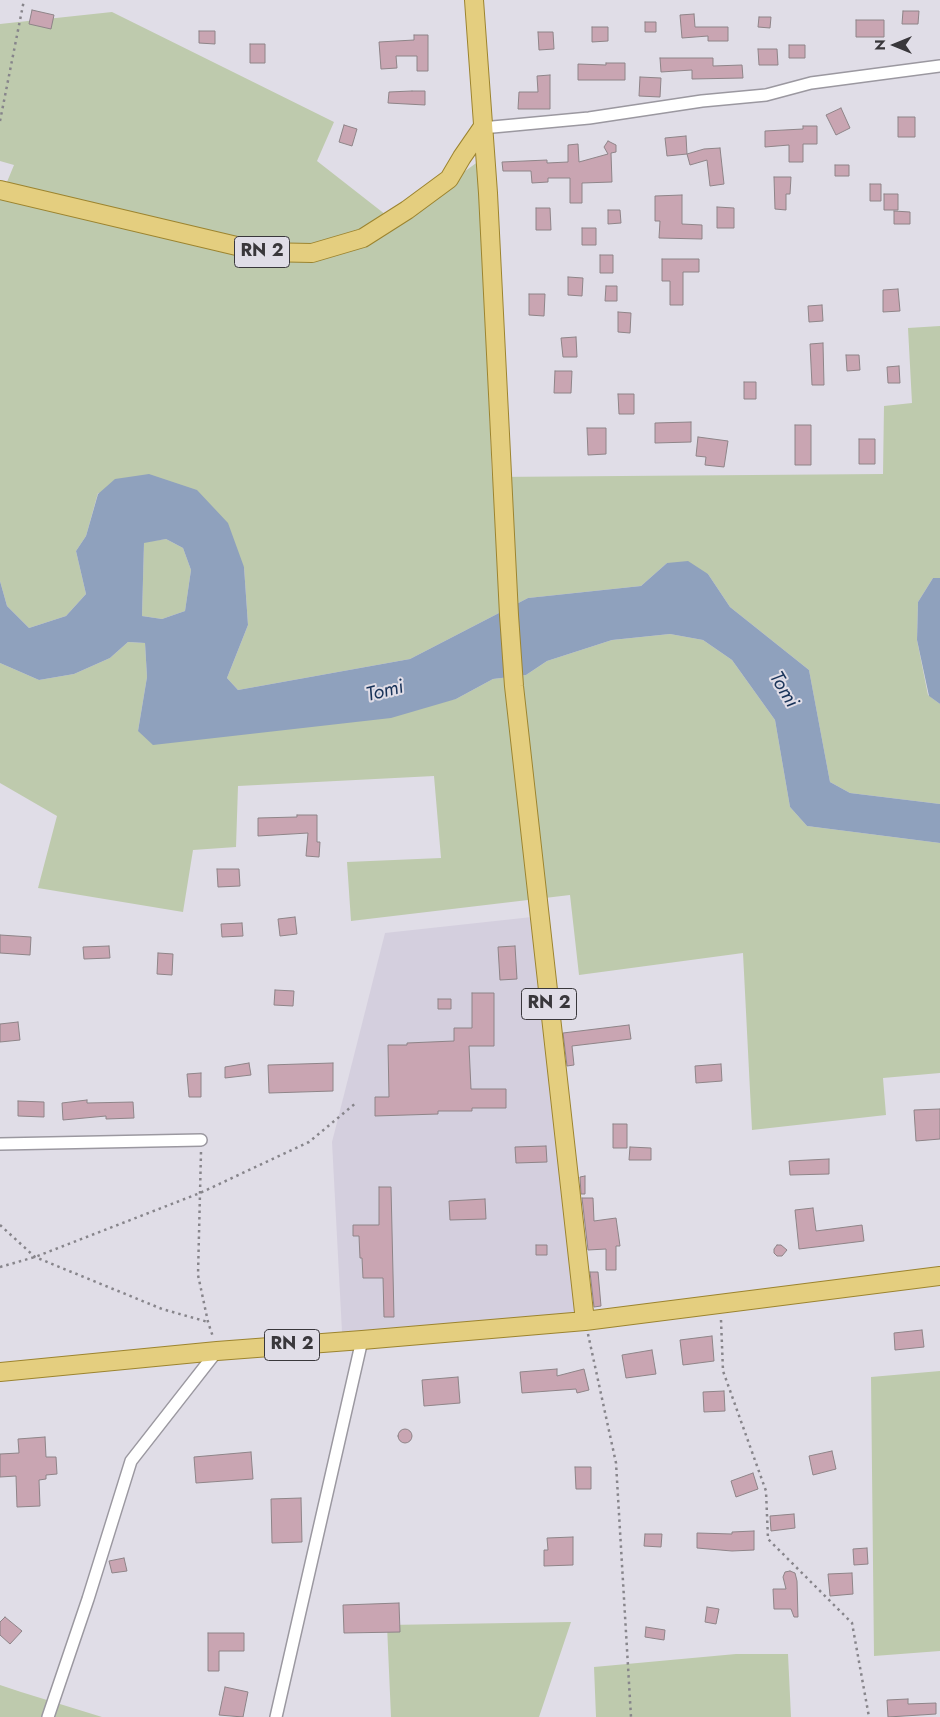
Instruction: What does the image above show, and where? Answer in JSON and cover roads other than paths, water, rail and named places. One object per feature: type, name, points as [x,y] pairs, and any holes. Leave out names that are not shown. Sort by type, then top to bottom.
[{"type":"main road","name":"RN 2","points":[[474,0],[488,193],[514,686],[585,1321]]},
{"type":"main road","name":"RN 2","points":[[0,190],[262,252],[312,253],[364,238],[449,179],[462,156],[482,128]]},
{"type":"main road","name":"RN 2","points":[[0,1372],[218,1351],[585,1321],[940,1276]]},
{"type":"street","points":[[482,128],[589,118],[702,101],[766,95],[811,83],[940,66]]},
{"type":"street","points":[[0,1144],[201,1140]]},
{"type":"street","points":[[276,1717],[362,1340]]},
{"type":"street","points":[[48,1717],[88,1599],[131,1461],[218,1351]]},
{"type":"water","name":"Tomi","points":[[149,474],[197,490],[228,523],[244,567],[248,625],[227,678],[238,690],[410,659],[528,598],[641,586],[667,563],[688,561],[708,574],[730,607],[809,670],[830,782],[850,793],[940,804],[940,843],[807,826],[790,807],[775,720],[732,660],[703,640],[670,634],[612,640],[547,661],[526,675],[493,679],[456,699],[391,718],[153,745],[138,731],[147,677],[145,643],[128,642],[110,658],[74,674],[39,680],[0,663],[0,581],[7,606],[29,628],[66,616],[86,594],[76,551],[86,536],[98,494],[115,479]],"holes":[[[166,539],[183,548],[191,570],[185,611],[162,619],[142,616],[144,543]]]},
{"type":"water","points":[[933,578],[940,578],[940,704],[929,696],[917,640],[918,602]]}]
